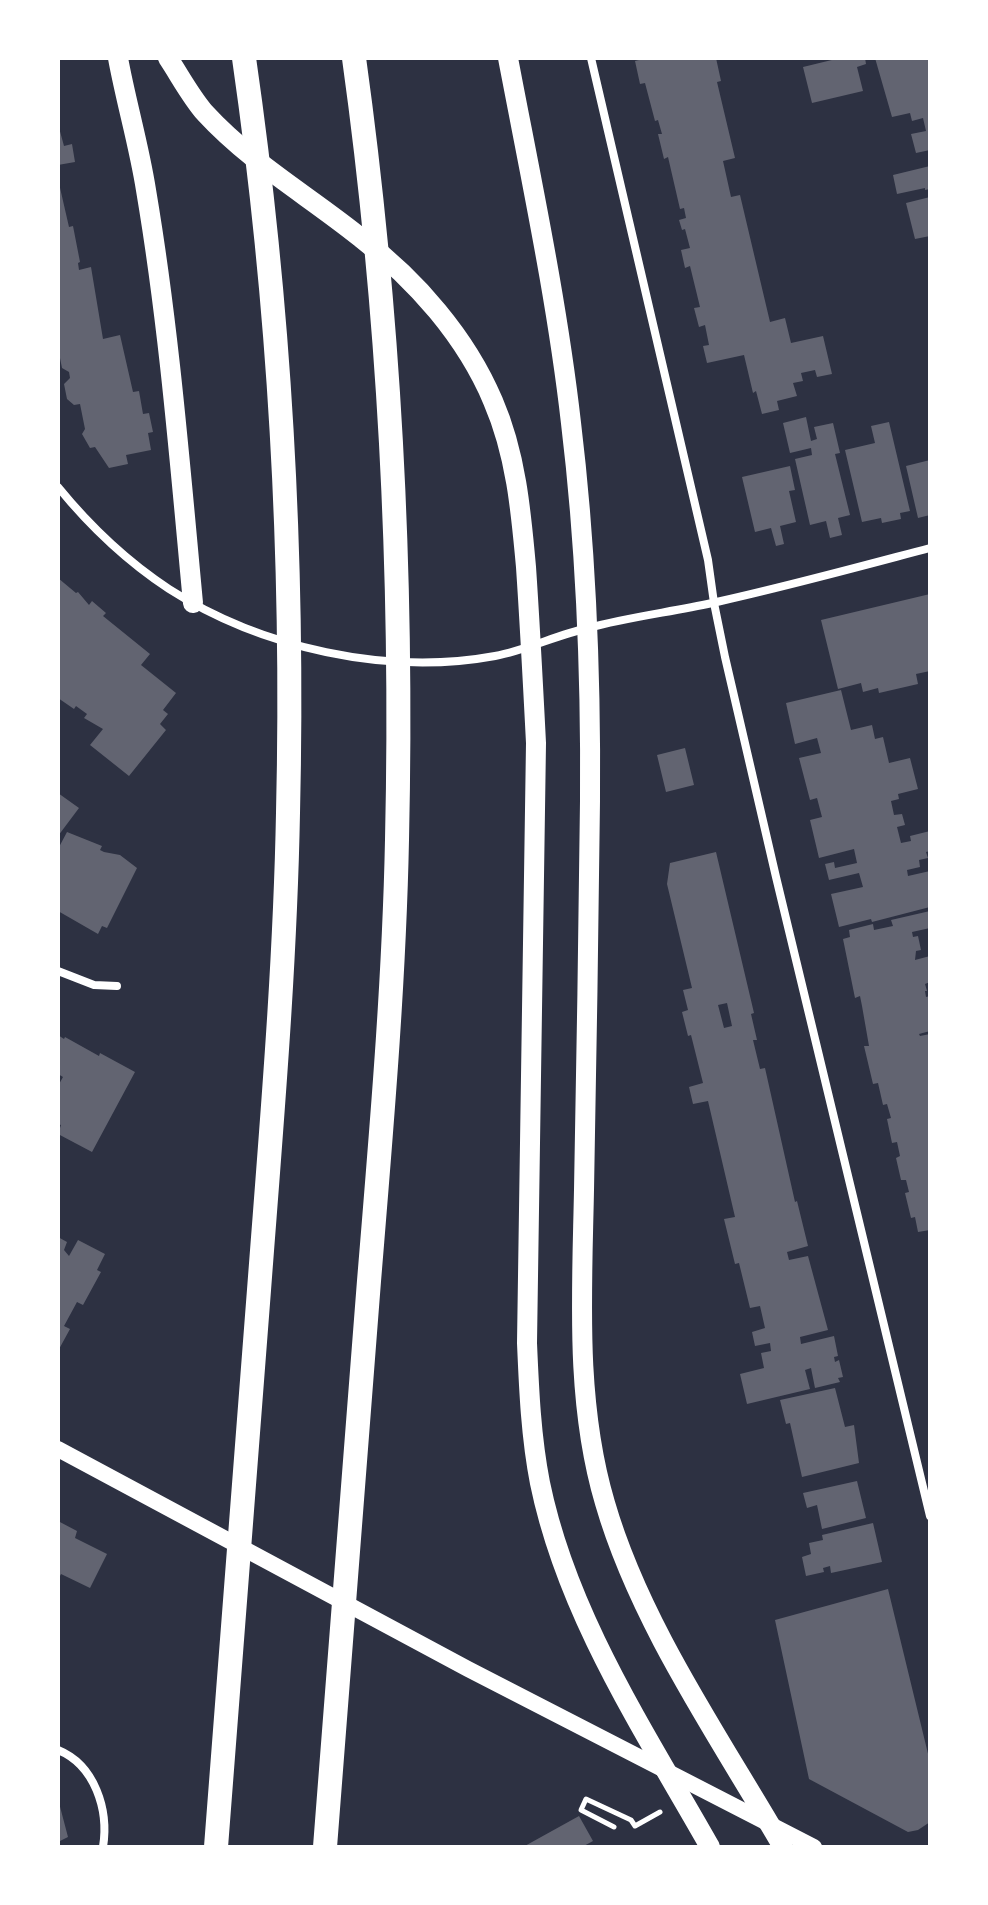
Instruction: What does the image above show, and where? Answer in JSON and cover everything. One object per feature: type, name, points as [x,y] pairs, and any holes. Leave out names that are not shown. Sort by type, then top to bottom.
[{"type":"highway","points":[[325,1847],[388,1033],[398,784],[396,546],[388,400],[376,246],[354,58]]},
{"type":"highway","points":[[216,1847],[280,1023],[288,807],[288,583],[281,436],[263,210],[244,61]]},
{"type":"main road","points":[[118,58],[146,189],[161,294],[177,424],[193,603]]},
{"type":"main road","points":[[168,58],[203,110],[244,151],[363,239],[400,272],[460,339],[493,401],[511,453],[521,508],[532,644],[536,815],[527,1343],[530,1417],[540,1484],[557,1544],[579,1602],[610,1670],[710,1847]]},
{"type":"main road","points":[[508,58],[553,299],[572,425],[587,628],[590,800],[582,1268],[583,1363],[591,1436],[604,1500],[627,1568],[661,1638],[783,1847]]},
{"type":"main road","points":[[58,1449],[468,1669],[814,1847]]},
{"type":"street","points":[[591,58],[708,560],[714,603],[779,892],[930,1516]]},
{"type":"street","points":[[58,487],[129,558],[166,587],[193,603],[268,635],[344,655],[402,661],[499,656],[587,628],[714,603],[930,548]]},
{"type":"street","points":[[58,971],[94,985],[117,986]]},
{"type":"street","points":[[62,1752],[85,1769],[97,1790],[104,1812],[103,1847]]},
{"type":"path","points":[[612,1826],[581,1810],[586,1799],[631,1820]]},
{"type":"building","points":[[638,58],[716,58],[721,81],[717,82],[735,158],[723,161],[731,197],[740,195],[770,322],[785,318],[791,343],[823,336],[832,374],[817,377],[815,370],[801,373],[803,381],[793,383],[797,396],[777,401],[779,410],[762,414],[756,391],[753,393],[744,355],[707,363],[703,346],[709,345],[705,325],[699,327],[694,308],[700,307],[690,266],[685,268],[681,250],[690,248],[679,220],[686,218],[684,208],[680,209],[668,157],[664,159],[658,134],[662,134],[658,120],[655,121],[645,83],[640,84],[635,61]]},
{"type":"building","points":[[840,58],[865,58],[866,64],[857,67],[863,91],[812,103],[803,67]]},
{"type":"building","points":[[875,58],[930,58],[930,150],[916,153],[911,134],[926,131],[923,118],[912,121],[910,113],[892,117]]},
{"type":"building","points":[[58,124],[64,146],[72,144],[75,162],[58,165]]},
{"type":"building","points":[[930,166],[930,189],[897,194],[893,175]]},
{"type":"building","points":[[58,179],[69,227],[73,226],[79,270],[91,267],[103,339],[120,335],[133,392],[139,391],[143,414],[149,413],[153,432],[148,433],[151,450],[126,455],[128,464],[109,468],[95,447],[90,448],[82,434],[85,429],[80,404],[74,405],[67,399],[64,384],[70,378],[69,372],[62,368],[58,348]]},
{"type":"building","points":[[930,197],[930,236],[915,239],[906,203]]},
{"type":"building","points":[[806,417],[811,441],[817,439],[814,427],[833,423],[840,453],[835,454],[850,515],[838,518],[842,535],[830,538],[826,521],[810,525],[795,459],[812,455],[811,448],[790,453],[783,423]]},
{"type":"building","points":[[889,422],[910,511],[900,513],[901,519],[882,523],[881,518],[862,522],[845,450],[875,443],[871,426]]},
{"type":"building","points":[[930,460],[930,515],[918,518],[906,466]]},
{"type":"building","points":[[790,466],[795,490],[789,491],[796,522],[780,526],[784,544],[776,546],[771,528],[755,532],[742,477]]},
{"type":"building","points":[[58,578],[78,592],[89,605],[92,601],[106,613],[103,616],[150,654],[141,665],[176,693],[163,710],[168,714],[160,724],[166,730],[129,776],[90,745],[103,729],[84,718],[87,714],[76,706],[74,709],[58,698]]},
{"type":"building","points":[[930,594],[930,671],[916,674],[918,684],[879,693],[878,688],[863,692],[861,683],[838,689],[821,620]]},
{"type":"building","points":[[841,690],[851,730],[872,725],[875,739],[883,737],[889,763],[910,758],[918,789],[898,794],[899,799],[891,801],[894,815],[902,814],[905,825],[897,827],[901,843],[911,841],[910,836],[930,831],[930,851],[926,852],[928,858],[919,860],[920,867],[907,870],[908,876],[930,871],[930,907],[839,927],[831,894],[863,887],[859,873],[829,880],[825,864],[834,862],[835,868],[857,863],[854,849],[819,858],[810,820],[822,817],[817,798],[810,800],[799,758],[821,753],[817,738],[795,744],[786,703]]},
{"type":"building","points":[[685,748],[694,785],[666,792],[657,755]]},
{"type":"building","points":[[58,793],[79,808],[58,836]]},
{"type":"building","points":[[67,832],[102,846],[100,850],[104,852],[120,855],[137,868],[107,928],[102,926],[98,934],[58,911],[58,849]]},
{"type":"building","points":[[716,852],[754,1013],[751,1014],[757,1040],[753,1040],[760,1069],[765,1068],[808,1246],[787,1252],[789,1260],[808,1256],[828,1330],[800,1337],[801,1344],[834,1336],[838,1356],[834,1357],[835,1362],[839,1360],[843,1377],[838,1378],[840,1382],[815,1388],[811,1368],[805,1370],[810,1389],[747,1404],[740,1374],[764,1368],[761,1353],[771,1351],[770,1343],[755,1346],[752,1332],[765,1328],[760,1306],[750,1308],[739,1263],[735,1264],[724,1219],[735,1217],[708,1101],[693,1104],[689,1087],[703,1083],[682,1012],[688,1010],[683,990],[692,988],[667,884],[670,863]],"holes":[[[727,1003],[732,1026],[724,1028],[718,1005]]]},
{"type":"building","points":[[930,911],[930,928],[912,932],[913,937],[918,936],[921,950],[916,951],[915,960],[930,956],[930,982],[925,984],[925,991],[926,997],[930,996],[930,1031],[919,1034],[930,1034],[930,1230],[918,1232],[905,1193],[909,1192],[906,1180],[901,1180],[896,1158],[900,1156],[897,1142],[892,1143],[887,1104],[883,1105],[878,1083],[873,1084],[864,1046],[869,1046],[860,996],[855,998],[843,939],[850,937],[849,930],[873,924],[874,930],[893,926],[891,920]]},
{"type":"building","points":[[58,1035],[135,1072],[92,1152],[58,1134],[61,1125],[58,1124],[58,1086],[63,1077],[58,1074]]},
{"type":"building","points":[[58,1237],[67,1242],[64,1250],[69,1256],[78,1240],[105,1254],[97,1270],[101,1272],[83,1305],[77,1302],[64,1326],[70,1329],[58,1351]]},
{"type":"building","points":[[835,1388],[845,1427],[854,1425],[859,1463],[802,1477],[790,1423],[786,1424],[780,1400]]},
{"type":"building","points":[[857,1481],[866,1518],[822,1529],[817,1505],[807,1508],[803,1493]]},
{"type":"building","points":[[58,1521],[77,1531],[75,1538],[107,1554],[90,1588],[61,1574],[58,1580]]},
{"type":"building","points":[[873,1523],[882,1562],[831,1573],[830,1566],[823,1568],[824,1572],[806,1576],[802,1557],[811,1554],[809,1543],[823,1540],[822,1535]]},
{"type":"building","points":[[888,1589],[930,1762],[930,1822],[908,1832],[809,1779],[775,1620]]},
{"type":"building","points":[[58,1799],[68,1837],[58,1842]]},
{"type":"building","points":[[579,1816],[593,1841],[582,1847],[523,1847]]}]
